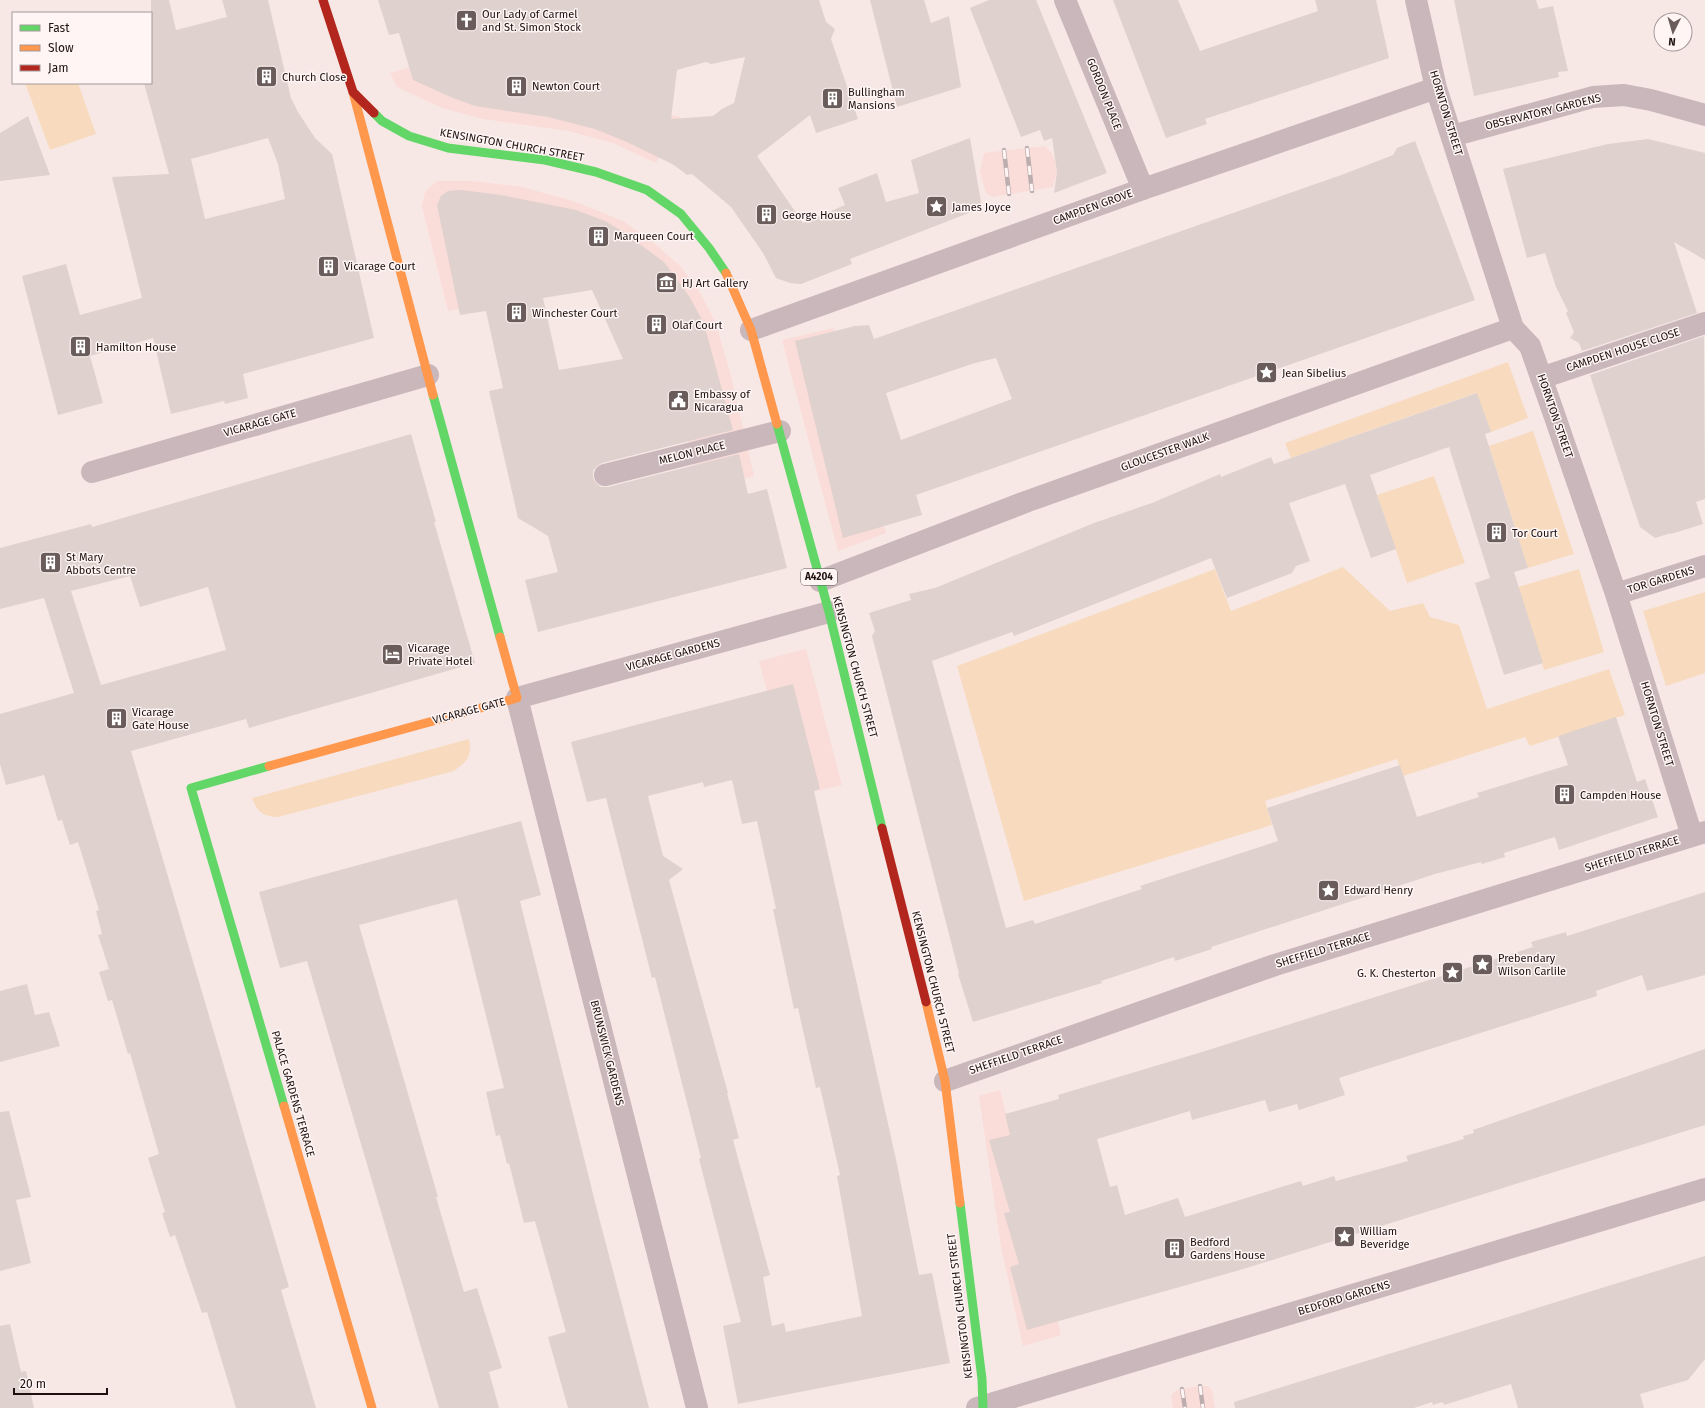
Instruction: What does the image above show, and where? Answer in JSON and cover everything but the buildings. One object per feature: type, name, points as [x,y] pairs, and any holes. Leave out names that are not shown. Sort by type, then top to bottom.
[{"type":"main road","name":"KENSINGTON CHURCH STREET","points":[[323,0],[353,92],[382,121],[409,136],[448,148],[545,160],[596,172],[647,190],[681,214],[720,262],[729,278],[751,330],[829,612],[945,1081],[982,1378],[981,1408]]},
{"type":"main road","name":"VICARAGE GATE","points":[[191,788],[517,698],[428,375],[353,92]]},
{"type":"main road","name":"PALACE GARDENS TERRACE","points":[[191,788],[372,1408]]},
{"type":"street","name":"GORDON PLACE","points":[[1065,0],[1143,189]]},
{"type":"street","name":"HORNTON STREET","points":[[1416,0],[1436,88],[1513,328],[1530,346],[1698,834]]},
{"type":"street","name":"CAMPDEN GROVE","points":[[751,330],[1143,189],[1436,88]]},
{"type":"street","name":"OBSERVATORY GARDENS","points":[[1452,136],[1593,97],[1624,95],[1651,100],[1705,115]]},
{"type":"street","name":"CAMPDEN HOUSE CLOSE","points":[[1541,378],[1705,323]]},
{"type":"street","name":"GLOUCESTER WALK","points":[[820,580],[1028,501],[1513,328]]},
{"type":"street","name":"VICARAGE GATE","points":[[92,472],[428,375]]},
{"type":"street","name":"MELON PLACE","points":[[605,475],[780,431]]},
{"type":"street","name":"TOR GARDENS","points":[[1616,594],[1705,566]]},
{"type":"street","name":"VICARAGE GARDENS","points":[[517,698],[829,612]]},
{"type":"street","name":"BRUNSWICK GARDENS","points":[[517,698],[697,1408]]},
{"type":"street","name":"SHEFFIELD TERRACE","points":[[945,1081],[1275,965],[1698,834]]},
{"type":"street","name":"BEDFORD GARDENS","points":[[981,1408],[1705,1189]]},
{"type":"shaded area","points":[[443,58],[680,117],[656,163],[613,143],[569,131],[483,119],[442,108],[397,87],[390,73]]},
{"type":"shaded area","points":[[25,84],[78,84],[96,134],[50,150]]},
{"type":"shaded area","points":[[1045,146],[1051,152],[1055,161],[1057,172],[1053,187],[992,197],[986,193],[980,172],[984,153]]},
{"type":"shaded area","points":[[437,181],[471,181],[522,187],[576,202],[623,221],[654,243],[680,266],[699,291],[715,321],[730,372],[754,476],[701,489],[664,353],[608,283],[448,311],[422,207],[425,192]]},
{"type":"shaded area","points":[[834,328],[886,533],[838,551],[782,340]]},
{"type":"shaded area","points":[[1508,362],[1528,418],[1491,432],[1476,393],[1291,458],[1285,443]]},
{"type":"shaded area","points":[[1533,431],[1574,554],[1528,568],[1489,446]]},
{"type":"shaded area","points":[[1434,476],[1465,563],[1407,583],[1377,495]]},
{"type":"shaded area","points":[[1343,567],[1390,611],[1423,603],[1430,617],[1459,625],[1487,709],[1609,669],[1625,715],[1530,746],[1525,737],[1403,776],[1397,759],[1265,801],[1272,825],[1024,901],[957,666],[1215,569],[1231,611]]},
{"type":"shaded area","points":[[1579,569],[1604,652],[1544,670],[1518,587]]},
{"type":"shaded area","points":[[1705,592],[1705,673],[1666,686],[1643,611]]},
{"type":"shaded area","points":[[806,649],[842,785],[795,796],[759,661]]},
{"type":"shaded area","points":[[469,739],[470,750],[468,758],[454,771],[278,817],[268,816],[258,810],[252,798]]},
{"type":"shaded area","points":[[1000,1090],[1061,1335],[1023,1346],[1001,1247],[979,1096]]},
{"type":"shaded area","points":[[1207,1386],[1212,1390],[1215,1408],[1173,1408],[1171,1395],[1177,1390]]},
{"type":"railway","points":[[1027,148],[1032,191]]},
{"type":"railway","points":[[1004,150],[1009,194]]},
{"type":"railway","points":[[1200,1386],[1203,1408]]},
{"type":"railway","points":[[1182,1389],[1185,1408]]},
{"type":"traffic: fast","points":[[374,113],[382,121],[409,136],[448,148],[545,160],[596,172],[647,190],[681,214],[709,248],[726,273]]},
{"type":"traffic: fast","points":[[433,395],[500,637]]},
{"type":"traffic: fast","points":[[777,424],[829,612],[882,828]]},
{"type":"traffic: fast","points":[[269,766],[191,788],[284,1106]]},
{"type":"traffic: fast","points":[[960,1203],[982,1379],[983,1408]]},
{"type":"traffic: slow","points":[[353,92],[433,395]]},
{"type":"traffic: slow","points":[[726,273],[751,330],[777,424]]},
{"type":"traffic: slow","points":[[269,766],[517,698],[500,637]]},
{"type":"traffic: slow","points":[[926,1002],[945,1081],[960,1203]]},
{"type":"traffic: slow","points":[[284,1106],[372,1408]]},
{"type":"traffic: jam","points":[[323,0],[353,92],[374,113]]},
{"type":"traffic: jam","points":[[882,828],[926,1002]]},
{"type":"place","name":"Our Lady of Carmel and St. Simon Stock","points":[[467,20]]},
{"type":"place","name":"Church Close","points":[[266,77]]},
{"type":"place","name":"Newton Court","points":[[517,86]]},
{"type":"place","name":"Bullingham Mansions","points":[[832,98]]},
{"type":"place","name":"James Joyce","points":[[937,207]]},
{"type":"place","name":"George House","points":[[767,215]]},
{"type":"place","name":"Marqueen Court","points":[[599,236]]},
{"type":"place","name":"Vicarage Court","points":[[328,266]]},
{"type":"place","name":"HJ Art Gallery","points":[[666,283]]},
{"type":"place","name":"Winchester Court","points":[[517,313]]},
{"type":"place","name":"Olaf Court","points":[[656,325]]},
{"type":"place","name":"Hamilton House","points":[[81,347]]},
{"type":"place","name":"Jean Sibelius","points":[[1266,373]]},
{"type":"place","name":"Embassy of Nicaragua","points":[[679,400]]},
{"type":"place","name":"Tor Court","points":[[1496,533]]},
{"type":"place","name":"St Mary Abbots Centre","points":[[51,563]]},
{"type":"place","name":"Vicarage Private Hotel","points":[[392,654]]},
{"type":"place","name":"Vicarage Gate House","points":[[116,718]]},
{"type":"place","name":"Campden House","points":[[1564,795]]},
{"type":"place","name":"Edward Henry","points":[[1328,890]]},
{"type":"place","name":"Prebendary Wilson Carlile","points":[[1482,964]]},
{"type":"place","name":"G. K. Chesterton","points":[[1452,973]]},
{"type":"place","name":"William Beveridge","points":[[1344,1237]]},
{"type":"place","name":"Bedford Gardens House","points":[[1175,1248]]}]
